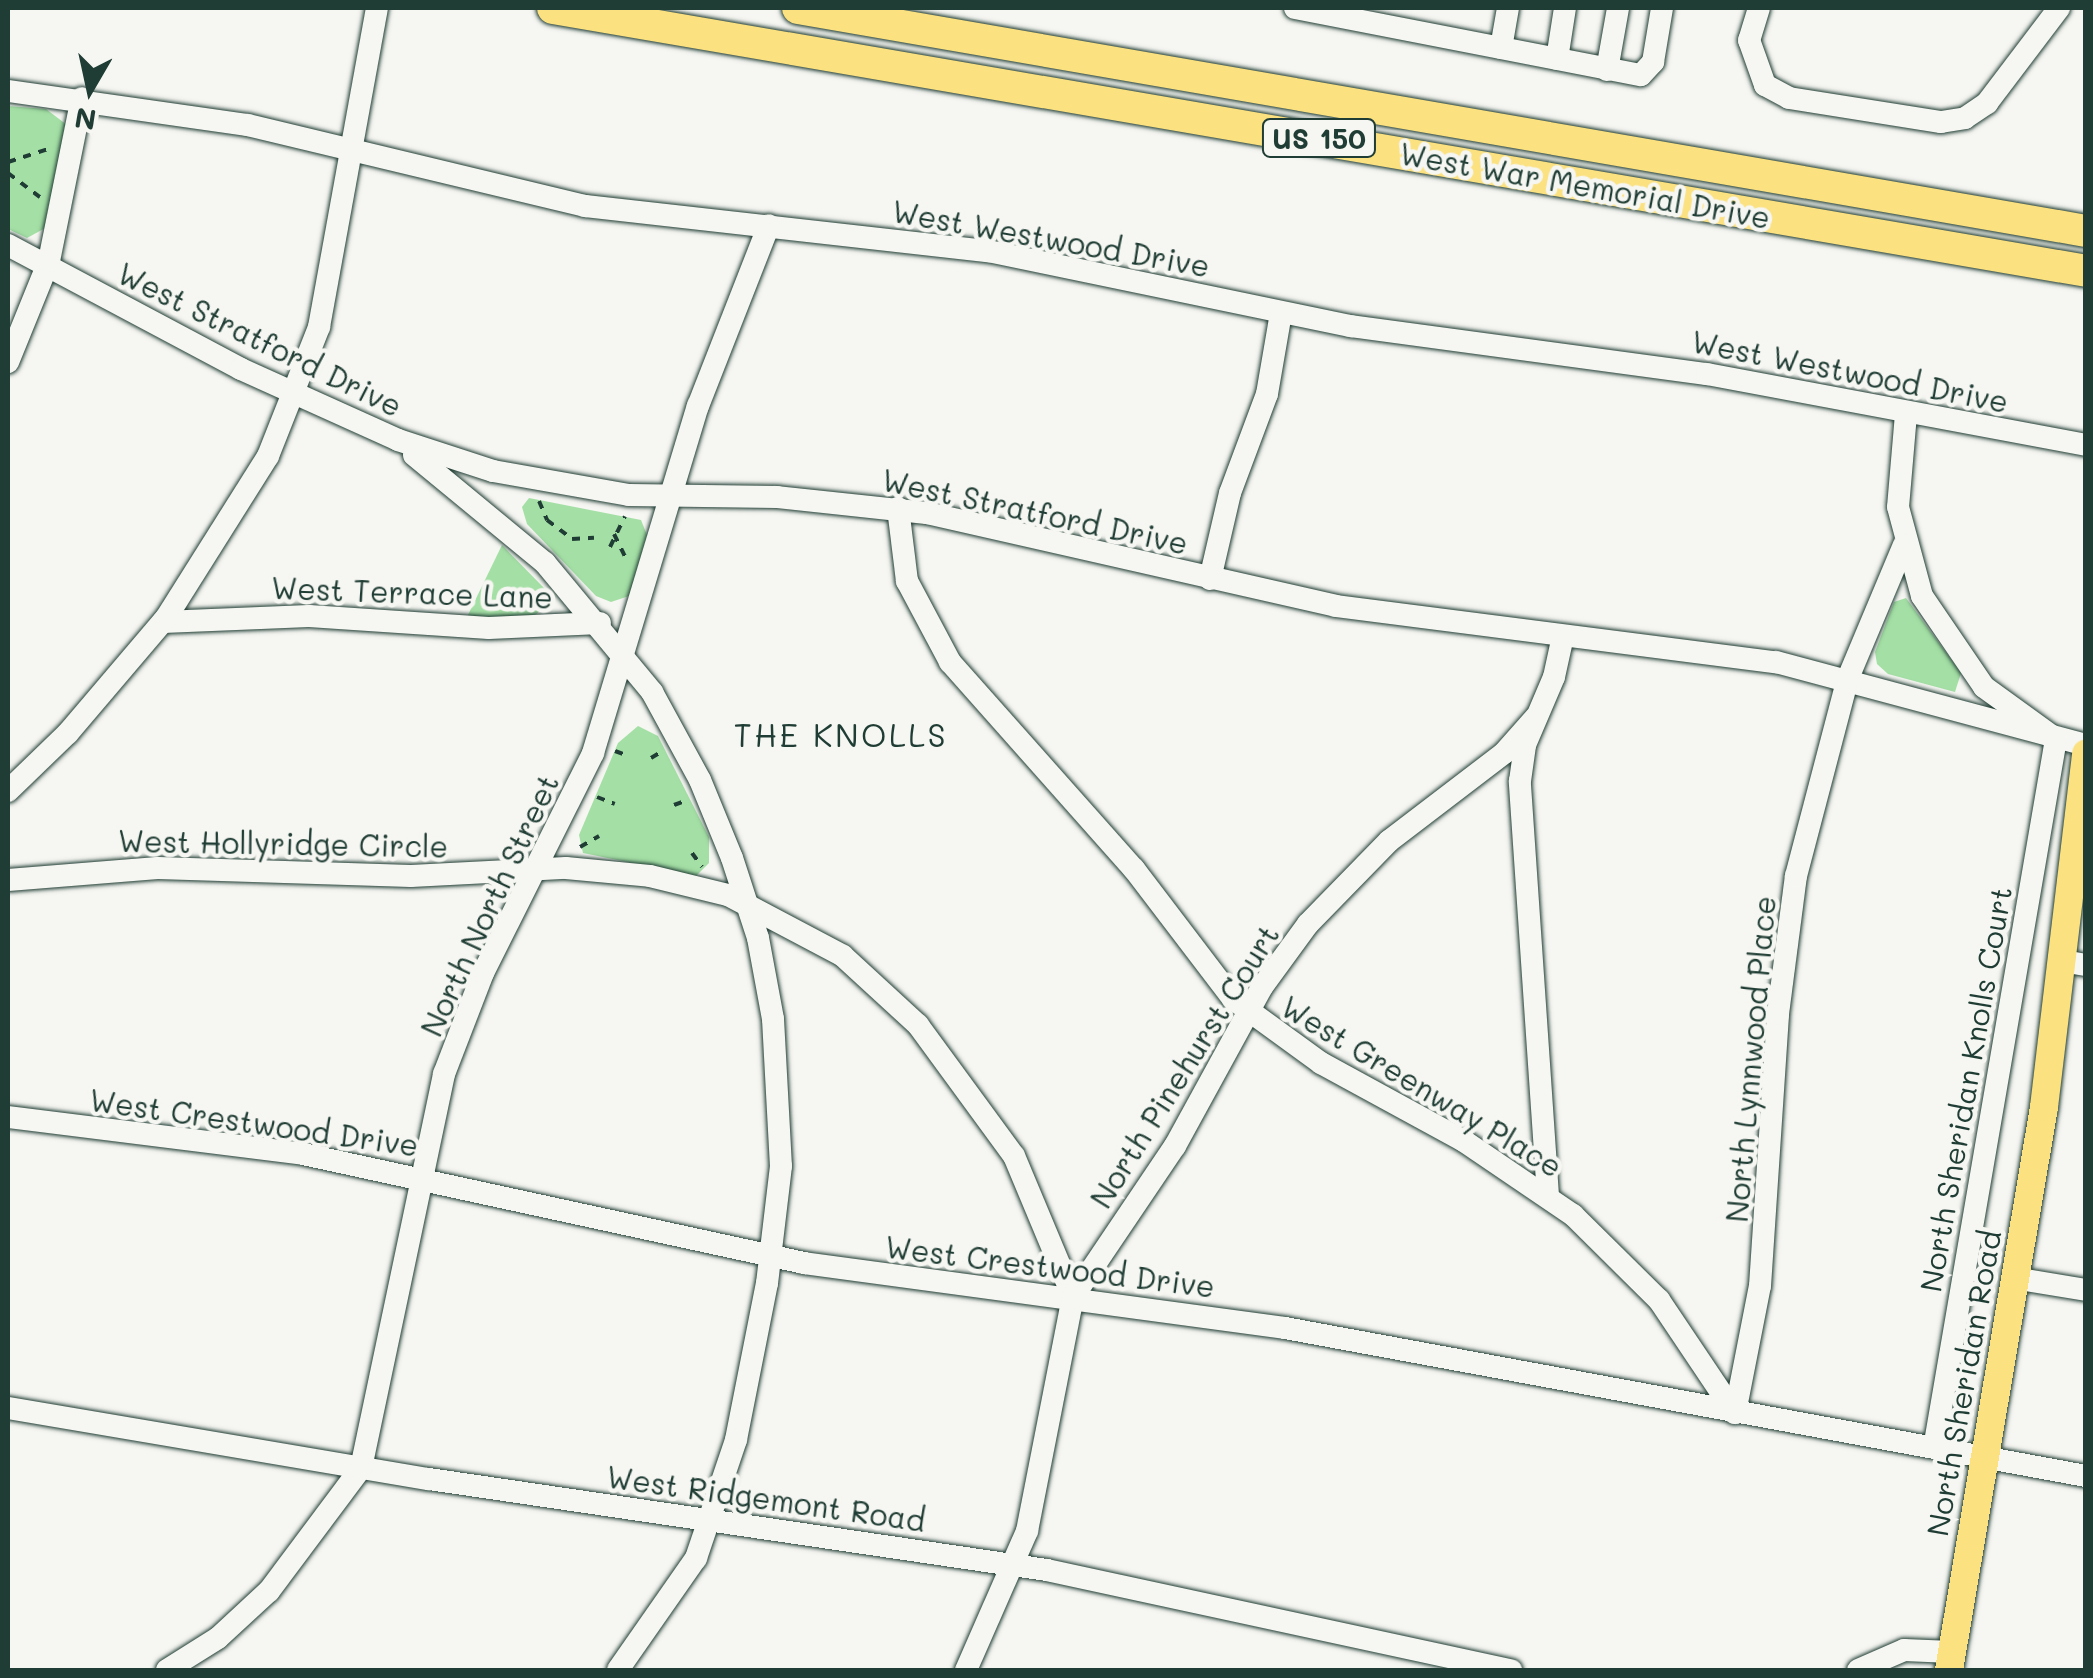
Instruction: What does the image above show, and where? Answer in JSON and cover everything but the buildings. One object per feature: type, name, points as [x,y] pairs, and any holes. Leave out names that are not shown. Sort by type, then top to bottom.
[{"type":"highway","name":"West War Memorial Drive","points":[[553,8],[2086,272]]},
{"type":"highway","name":"West War Memorial Drive","points":[[798,8],[2086,229]]},
{"type":"highway","points":[[1889,238],[2041,275],[2086,294]]},
{"type":"main road","name":"North Sheridan Road","points":[[1950,1661],[2044,1107],[2078,957],[2086,754]]},
{"type":"street","points":[[1295,8],[1607,70],[1649,70],[1662,8]]},
{"type":"street","points":[[1502,48],[1508,8]]},
{"type":"street","points":[[1557,60],[1565,8]]},
{"type":"street","points":[[1607,70],[1618,8]]},
{"type":"street","points":[[1759,8],[1749,40],[1765,85],[1822,105],[1941,122],[1965,118],[1987,103],[2059,8]]},
{"type":"street","points":[[8,791],[68,734],[163,622],[249,495],[296,394],[320,327],[376,11]]},
{"type":"street","name":"West Westwood Drive","points":[[8,91],[82,98],[351,148],[556,201],[1044,261],[1397,334],[1696,372],[2086,445]]},
{"type":"street","points":[[8,362],[47,267],[82,98]]},
{"type":"street","name":"North North Street","points":[[168,1670],[218,1638],[277,1583],[361,1468],[420,1176],[456,1040],[586,771],[627,656],[710,371],[769,225]]},
{"type":"street","name":"West Stratford Drive","points":[[8,244],[296,394],[373,429],[520,478],[671,496],[898,508],[1210,580],[1371,612],[1739,656],[1848,678],[2086,745]]},
{"type":"street","points":[[1210,580],[1230,493],[1265,402],[1282,312]]},
{"type":"street","name":"North Lynnwood Place","points":[[1906,414],[1898,484],[1904,545],[1922,596],[1964,664],[1999,700],[2056,739]]},
{"type":"street","points":[[373,429],[462,490],[600,623],[627,656],[705,791],[748,904],[767,981],[779,1078],[780,1166],[770,1256],[740,1423],[712,1521],[666,1608],[618,1670]]},
{"type":"street","name":"West Greenway Place","points":[[898,508],[907,581],[950,662],[1134,869],[1247,1013],[1548,1196],[1658,1300],[1735,1413]]},
{"type":"street","name":"North Lynnwood Place","points":[[1735,1413],[1760,1286],[1789,915],[1848,678],[1904,545]]},
{"type":"street","name":"West Terrace Lane","points":[[163,622],[309,616],[489,628],[600,623]]},
{"type":"street","points":[[1548,1196],[1520,800],[1522,761],[1564,636]]},
{"type":"street","name":"North Pinehurst Court","points":[[1073,1297],[1175,1146],[1247,1013],[1331,897],[1389,840],[1504,753],[1536,717]]},
{"type":"street","name":"North Sheridan Knolls Court","points":[[1934,1448],[2056,739]]},
{"type":"street","name":"West Hollyridge Circle","points":[[8,880],[158,868],[411,876],[537,868],[650,876],[748,904],[854,964],[935,1045],[1019,1165],[1073,1297]]},
{"type":"street","name":"West Crestwood Drive","points":[[8,1117],[303,1154],[420,1176],[770,1256],[1285,1328],[2086,1476]]},
{"type":"street","points":[[2013,1278],[2086,1290]]},
{"type":"street","points":[[966,1670],[1015,1564],[1036,1492],[1073,1297]]},
{"type":"street","name":"West Ridgemont Road","points":[[8,1408],[361,1468],[1015,1564],[1446,1664],[1511,1670]]},
{"type":"street","points":[[1858,1670],[1898,1651],[1950,1661]]},
{"type":"path","points":[[8,162],[65,142]]},
{"type":"path","points":[[8,173],[53,207]]},
{"type":"path","points":[[538,500],[547,520],[572,539],[594,538]]},
{"type":"path","points":[[610,547],[625,513]]},
{"type":"path","points":[[532,522],[547,520]]},
{"type":"path","points":[[614,534],[623,557],[640,567]]},
{"type":"path","points":[[597,797],[615,804]]},
{"type":"path","points":[[674,805],[681,802]]},
{"type":"path","points":[[580,846],[600,836]]},
{"type":"path","points":[[692,853],[700,861]]},
{"type":"green space","points":[[8,106],[46,109],[67,125],[49,226],[27,238],[8,229]]},
{"type":"green space","points":[[529,498],[641,520],[647,535],[629,596],[611,602],[596,596],[527,524],[522,507]]},
{"type":"green space","points":[[502,545],[545,589],[544,607],[531,619],[467,617]]},
{"type":"green space","points":[[1906,598],[1961,673],[1955,692],[1888,674],[1877,664],[1875,652],[1894,602]]},
{"type":"green space","points":[[638,726],[658,736],[709,837],[709,863],[696,876],[583,853],[579,835],[618,743]]},
{"type":"district","name":"THE KNOLLS","points":[[841,734]]}]
